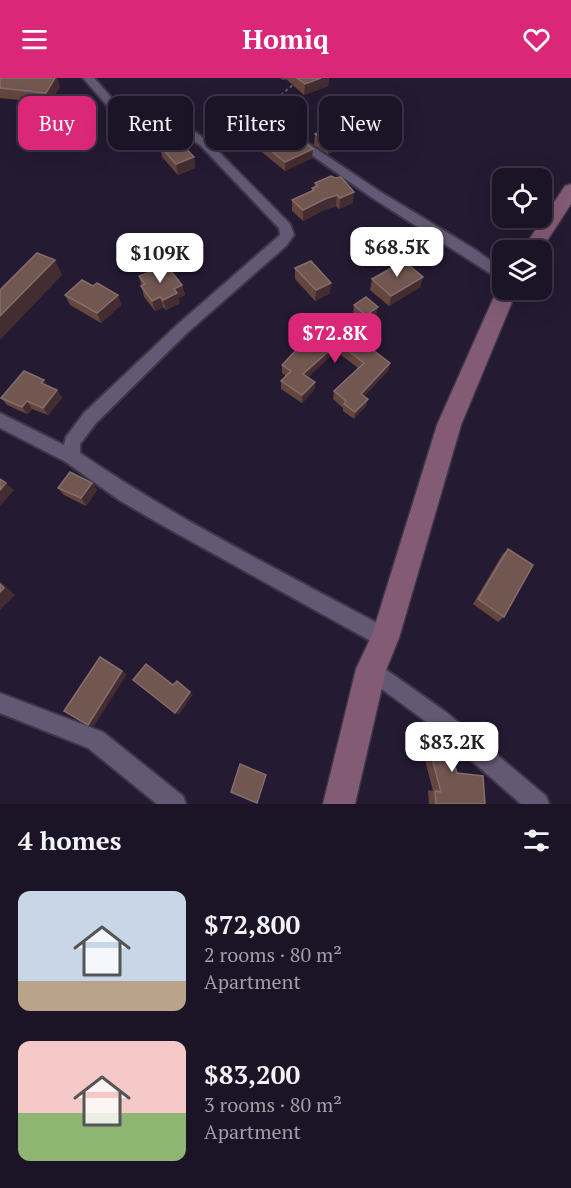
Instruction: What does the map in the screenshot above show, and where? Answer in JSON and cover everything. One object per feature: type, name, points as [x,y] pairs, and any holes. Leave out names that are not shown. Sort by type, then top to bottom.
[{"type":"street","points":[[72,457],[72,442],[90,418],[182,329],[281,243],[287,235],[285,227],[204,142],[149,105],[115,108],[88,78]]},
{"type":"street","points":[[307,147],[375,194],[471,253],[492,269]]},
{"type":"street","points":[[538,240],[571,189]]},
{"type":"street","points":[[339,804],[371,669],[385,638],[449,425],[503,300]]},
{"type":"street","points":[[0,420],[72,457],[125,494],[166,518],[385,638]]},
{"type":"street","points":[[371,669],[439,719],[538,804]]},
{"type":"street","points":[[0,703],[95,740],[175,804]]},
{"type":"building","points":[[0,78],[55,78],[46,93],[0,88]]},
{"type":"building","points":[[297,78],[321,78],[305,84]]},
{"type":"building","points":[[307,145],[313,149],[285,162],[270,150],[307,150]]},
{"type":"building","points":[[164,150],[187,150],[194,157],[176,164]]},
{"type":"building","points":[[331,176],[341,177],[354,192],[340,198],[337,195],[325,199],[303,210],[292,200],[314,190],[312,188],[318,186],[315,183]]},
{"type":"building","points":[[37,253],[55,260],[0,316],[0,290]]},
{"type":"building","points":[[311,261],[331,283],[316,290],[295,268]]},
{"type":"building","points":[[404,261],[423,277],[391,296],[372,279]]},
{"type":"building","points":[[167,266],[182,285],[174,289],[177,293],[163,300],[160,297],[152,301],[141,286],[145,284],[139,276]]},
{"type":"building","points":[[82,280],[93,286],[97,283],[118,295],[97,313],[65,295]]},
{"type":"building","points":[[366,297],[378,307],[366,315],[354,305]]},
{"type":"building","points":[[339,324],[390,363],[361,394],[368,399],[355,412],[344,404],[346,401],[334,391],[364,363],[338,343],[303,374],[315,382],[302,395],[281,381],[291,371],[282,365],[297,349],[322,326],[331,332]]},
{"type":"building","points":[[24,371],[44,380],[41,383],[57,390],[43,408],[27,401],[22,407],[1,398]]},
{"type":"building","points":[[70,472],[92,483],[81,498],[58,488]]},
{"type":"building","points":[[0,479],[6,483],[0,490]]},
{"type":"building","points":[[508,549],[533,565],[504,617],[478,599]]},
{"type":"building","points":[[100,657],[122,671],[88,725],[64,711]]},
{"type":"building","points":[[146,664],[173,685],[177,681],[190,692],[175,713],[133,680]]},
{"type":"building","points":[[432,722],[446,734],[457,773],[483,776],[485,804],[436,804],[435,791],[441,792],[423,724]]},
{"type":"building","points":[[240,764],[266,775],[257,803],[231,792]]}]
